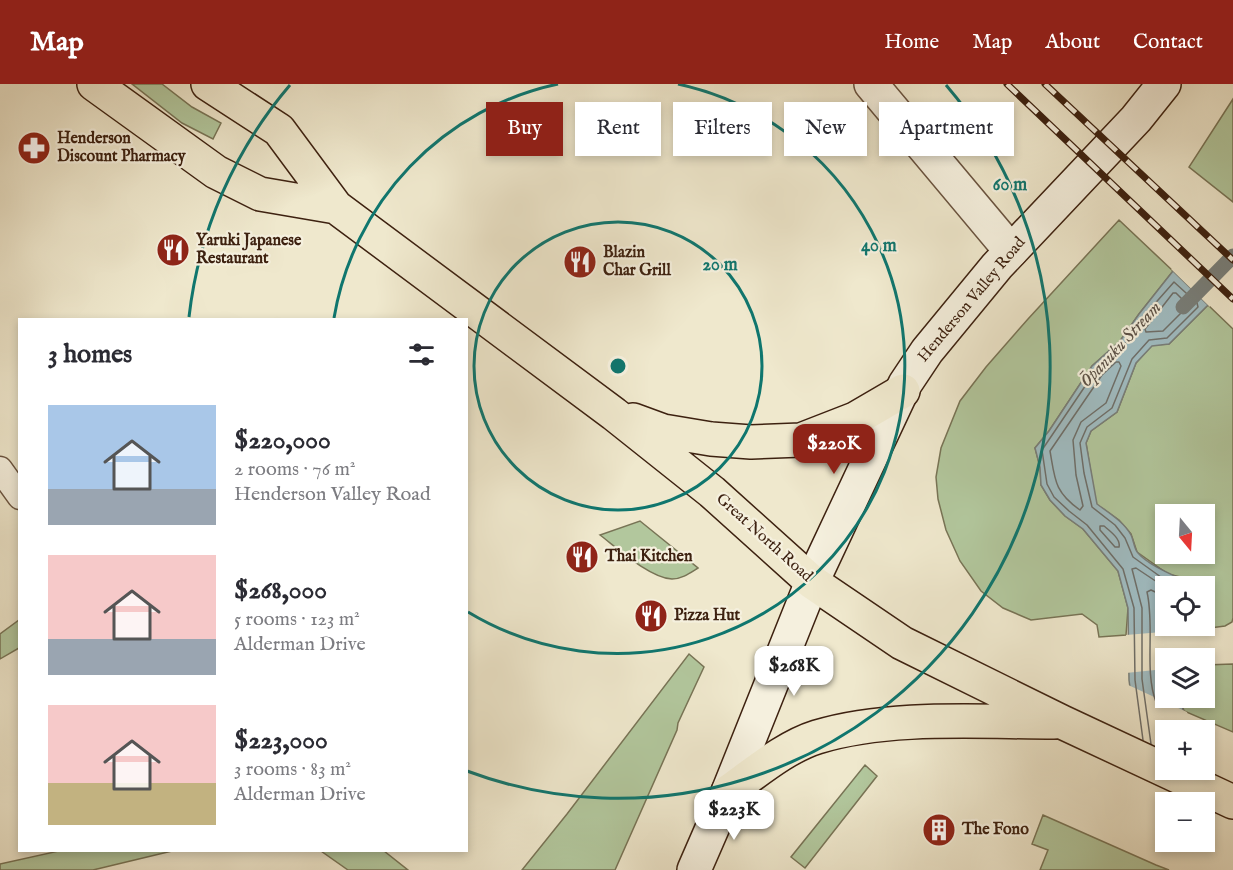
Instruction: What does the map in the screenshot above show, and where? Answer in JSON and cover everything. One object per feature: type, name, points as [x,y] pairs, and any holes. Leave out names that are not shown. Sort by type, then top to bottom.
[{"type":"main road","name":"Great North Road","points":[[93,84],[216,172],[260,194],[336,207]]},
{"type":"main road","name":"Great North Road","points":[[208,84],[279,130],[336,207],[614,414],[712,492],[812,582],[902,643],[1062,722],[1233,802]]},
{"type":"main road","points":[[871,84],[1011,251]]},
{"type":"main road","name":"Henderson Valley Road","points":[[694,870],[728,792],[812,582],[903,391],[927,351],[1011,251],[1136,119],[1164,84]]},
{"type":"main road","points":[[614,414],[663,431],[711,439],[751,442],[801,440],[855,419],[903,391]]},
{"type":"main road","points":[[728,792],[786,752],[816,737],[907,722],[1062,722]]},
{"type":"lane","points":[[0,469],[18,494]]},
{"type":"green space","points":[[132,84],[162,84],[192,107],[221,123],[213,139],[182,123]]},
{"type":"green space","points":[[1233,99],[1233,202],[1189,167]]},
{"type":"green space","points":[[1119,220],[1173,271],[1120,341],[1092,366],[1035,448],[1040,467],[1041,485],[1050,500],[1065,516],[1083,529],[1118,571],[1128,608],[1126,635],[1099,637],[1097,625],[1082,614],[1031,620],[1003,608],[981,591],[960,561],[946,530],[938,499],[936,477],[941,448],[960,401],[1028,319]]},
{"type":"green space","points":[[1208,305],[1233,329],[1233,618],[1232,622],[1225,626],[1215,627],[1215,576],[1168,574],[1137,552],[1131,534],[1119,520],[1096,504],[1086,443],[1091,431],[1117,412],[1136,363],[1152,345],[1169,344]]},
{"type":"green space","points":[[640,521],[698,568],[679,578],[672,579],[654,574],[634,562],[600,535]]},
{"type":"green space","points":[[18,621],[18,649],[0,659],[0,634]]},
{"type":"green space","points":[[689,654],[704,667],[615,870],[522,870],[567,814]]},
{"type":"green space","points":[[1233,664],[1233,732],[1215,724],[1215,720],[1205,720],[1184,711],[1183,708],[1215,708],[1215,665]]},
{"type":"green space","points":[[865,765],[877,776],[805,868],[791,857]]},
{"type":"green space","points":[[1043,815],[1169,870],[1040,870],[1048,850],[1032,844]]},
{"type":"green space","points":[[54,852],[168,852],[93,870],[0,870],[0,864]]},
{"type":"green space","points":[[322,852],[385,852],[408,870],[348,870]]},
{"type":"water","points":[[1173,271],[1208,305],[1169,344],[1152,346],[1136,363],[1117,412],[1091,431],[1086,443],[1097,504],[1124,526],[1143,558],[1175,576],[1155,576],[1155,636],[1207,636],[1203,648],[1155,648],[1155,708],[1183,708],[1186,720],[1155,720],[1155,780],[1166,780],[1166,792],[1158,792],[1141,771],[1129,680],[1128,608],[1118,571],[1083,529],[1065,516],[1050,500],[1041,485],[1040,467],[1035,448],[1092,366],[1120,341]]},
{"type":"pier","points":[[1173,268],[1210,303],[1210,307],[1171,269]]},
{"type":"pier","points":[[1155,633],[1155,636],[1211,636],[1206,648],[1155,648],[1155,670],[1126,673],[1126,635]]},
{"type":"pier","points":[[1126,684],[1155,697],[1155,708],[1178,708],[1187,712],[1189,720],[1155,720],[1155,780],[1178,780],[1192,792],[1155,792],[1155,816],[1138,772]]},
{"type":"pier","points":[[1215,842],[1222,870],[1175,870],[1169,852],[1215,852]]},
{"type":"waterway","name":"Ōpanuku Stream","points":[[1183,307],[1233,256]]},
{"type":"railway","points":[[1007,84],[1233,299]]},
{"type":"railway","points":[[1045,84],[1233,260]]},
{"type":"place","name":"Henderson Discount Pharmacy","points":[[34,148]]},
{"type":"place","name":"Yaruki Japanese Restaurant","points":[[173,250]]},
{"type":"place","name":"Blazin Char Grill","points":[[580,262]]},
{"type":"place","name":"Thai Kitchen","points":[[582,557]]},
{"type":"place","name":"Pizza Hut","points":[[651,616]]},
{"type":"place","name":"The Fono","points":[[939,830]]}]
